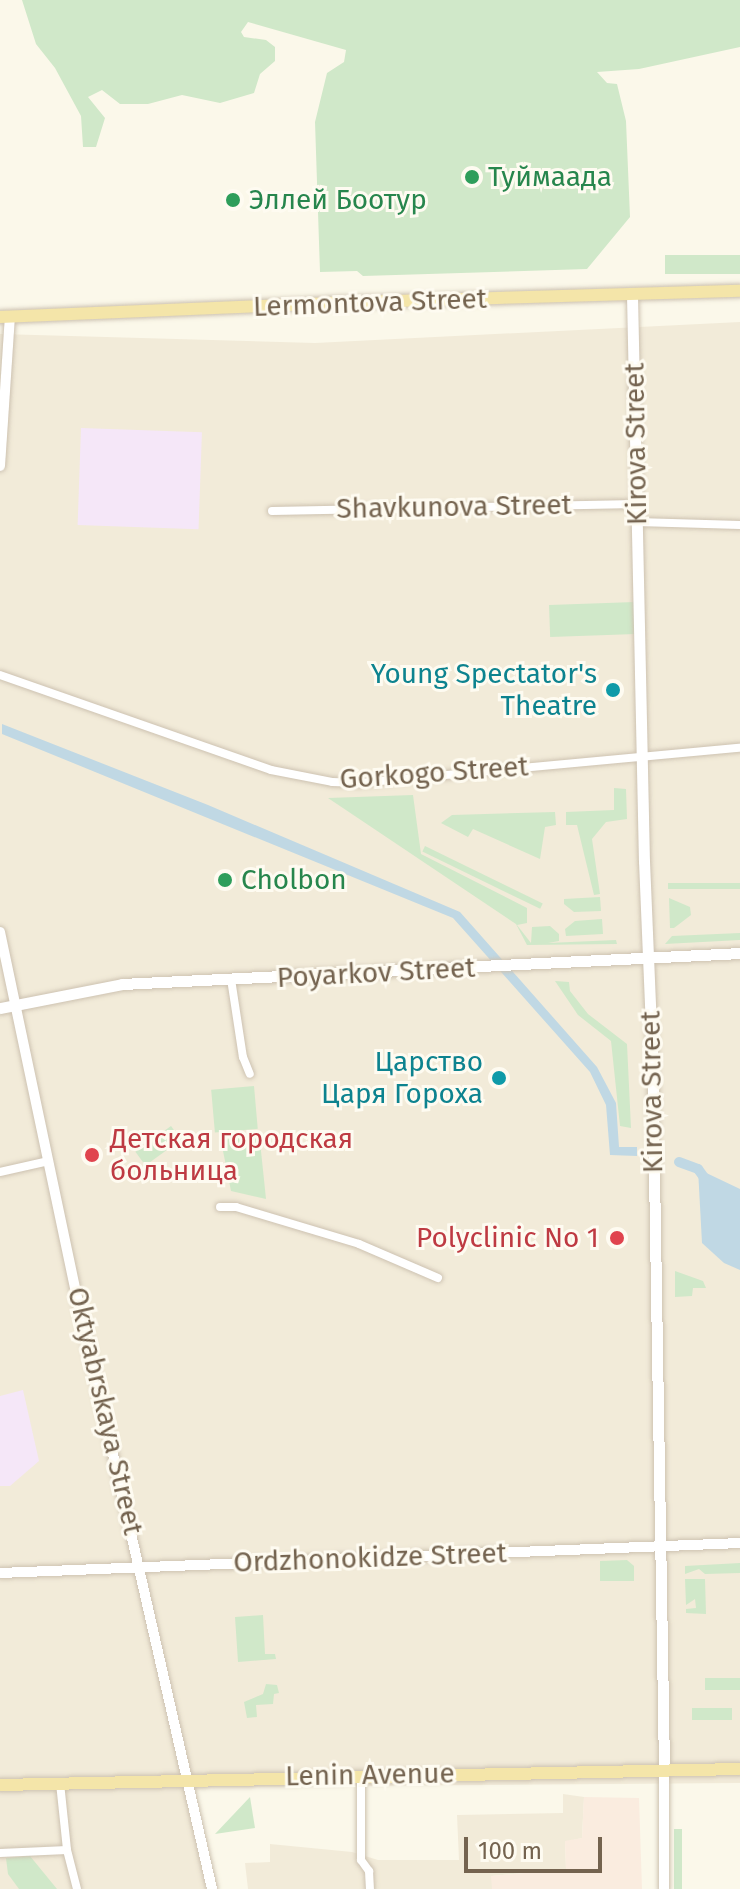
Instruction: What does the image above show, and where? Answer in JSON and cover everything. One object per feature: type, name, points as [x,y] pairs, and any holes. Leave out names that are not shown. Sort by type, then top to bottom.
[{"type":"main road","name":"Lermontova Street","points":[[5,317],[740,291]]},
{"type":"main road","name":"Kirova Street","points":[[632,295],[649,958],[664,1771]]},
{"type":"main road","name":"Poyarkov Street","points":[[0,1008],[122,984],[532,966],[740,953]]},
{"type":"main road","name":"Lenin Avenue","points":[[0,1785],[740,1769]]},
{"type":"street","points":[[0,466],[5,317]]},
{"type":"street","name":"Shavkunova Street","points":[[272,511],[637,504]]},
{"type":"street","points":[[637,522],[740,525]]},
{"type":"street","name":"Gorkogo Street","points":[[0,675],[271,770],[322,781],[360,783],[740,748]]},
{"type":"street","name":"Oktyabrskaya Street","points":[[0,932],[185,1779],[212,1889]]},
{"type":"street","points":[[231,979],[243,1057],[250,1074]]},
{"type":"street","points":[[0,1172],[49,1161]]},
{"type":"street","points":[[220,1207],[236,1207],[359,1244],[438,1278]]},
{"type":"street","name":"Ordzhonokidze Street","points":[[0,1573],[740,1543]]},
{"type":"street","name":"Kirova Street","points":[[664,1771],[664,1889]]},
{"type":"street","points":[[361,1776],[361,1860],[369,1871],[370,1889]]},
{"type":"street","points":[[60,1783],[67,1850],[77,1889]]},
{"type":"street","points":[[0,1853],[67,1850]]},
{"type":"shaded area","points":[[740,322],[740,1783],[192,1787],[206,1889],[0,1889],[0,334],[315,343]]},
{"type":"shaded area","points":[[81,428],[202,432],[199,529],[78,525]]},
{"type":"shaded area","points":[[23,1390],[39,1461],[10,1486],[0,1486],[0,1396]]},
{"type":"shaded area","points":[[563,1794],[584,1797],[582,1838],[565,1842],[566,1869],[492,1876],[492,1889],[248,1889],[245,1863],[270,1862],[270,1844],[352,1852],[378,1860],[459,1860],[457,1815],[563,1813]]},
{"type":"shaded area","points":[[584,1797],[639,1798],[642,1889],[492,1889],[491,1876],[566,1869],[565,1841],[582,1838]]},
{"type":"green space","points":[[22,0],[740,0],[740,47],[639,69],[597,72],[607,83],[617,84],[626,121],[630,217],[587,269],[363,276],[357,271],[320,272],[315,122],[327,73],[344,62],[346,50],[248,22],[241,32],[244,37],[266,40],[275,47],[275,61],[260,74],[254,93],[220,103],[182,95],[148,104],[120,104],[102,90],[88,97],[105,118],[96,147],[83,147],[81,116],[55,68],[36,44]]},
{"type":"green space","points":[[665,255],[740,255],[740,274],[665,274]]},
{"type":"green space","points":[[635,602],[636,634],[550,637],[549,605]]},
{"type":"green space","points":[[614,788],[626,789],[627,819],[606,822],[592,839],[600,894],[594,895],[577,825],[566,825],[566,812],[614,810]]},
{"type":"green space","points":[[413,795],[421,854],[527,908],[527,923],[517,925],[531,943],[532,927],[550,926],[559,934],[559,941],[548,943],[616,940],[617,944],[527,945],[516,924],[328,798]]},
{"type":"green space","points":[[555,812],[556,825],[545,827],[540,859],[473,829],[468,837],[441,823],[452,815]]},
{"type":"green space","points":[[425,846],[543,903],[540,909],[422,851]]},
{"type":"green space","points":[[668,883],[740,883],[740,889],[668,889]]},
{"type":"green space","points":[[600,897],[601,911],[574,912],[564,904],[564,899]]},
{"type":"green space","points":[[669,898],[690,907],[691,915],[674,928],[670,928]]},
{"type":"green space","points":[[602,919],[603,934],[566,936],[565,929],[575,921]]},
{"type":"green space","points":[[740,933],[740,940],[665,944],[672,936]]},
{"type":"green space","points":[[555,981],[569,982],[570,991],[588,1014],[627,1044],[631,1128],[620,1126],[611,1041],[578,1015]]},
{"type":"green space","points":[[254,1086],[258,1129],[215,1133],[211,1090]]},
{"type":"green space","points":[[171,1126],[181,1140],[145,1166],[135,1152]]},
{"type":"green space","points":[[259,1132],[266,1199],[231,1191],[221,1141]]},
{"type":"green space","points":[[675,1271],[703,1281],[706,1288],[693,1288],[692,1296],[675,1297]]},
{"type":"green space","points":[[627,1560],[634,1566],[634,1581],[600,1581],[600,1561]]},
{"type":"green space","points":[[740,1563],[740,1573],[705,1574],[699,1569],[685,1574],[685,1566]]},
{"type":"green space","points":[[685,1579],[705,1579],[706,1614],[686,1613],[686,1609],[696,1608],[695,1599],[686,1605]]},
{"type":"green space","points":[[263,1615],[265,1654],[275,1654],[276,1659],[238,1662],[235,1617]]},
{"type":"green space","points":[[705,1678],[740,1678],[740,1690],[705,1690]]},
{"type":"green space","points":[[266,1684],[277,1685],[279,1693],[274,1694],[273,1704],[256,1705],[257,1717],[247,1718],[244,1702],[263,1694]]},
{"type":"green space","points":[[692,1708],[732,1708],[732,1720],[692,1720]]},
{"type":"green space","points":[[250,1797],[255,1828],[215,1834]]},
{"type":"green space","points":[[674,1829],[682,1829],[682,1889],[674,1889]]},
{"type":"green space","points":[[30,1856],[57,1889],[19,1889],[8,1874],[6,1858]]},
{"type":"water","points":[[2,724],[208,805],[460,912],[597,1067],[616,1103],[619,1147],[637,1147],[637,1156],[610,1155],[606,1105],[590,1072],[453,918],[2,734]]},
{"type":"water","points":[[698,1169],[740,1189],[740,1270],[724,1263],[702,1243]]},
{"type":"waterway","points":[[679,1162],[698,1169],[706,1180]]},
{"type":"place","name":"Туймаада","points":[[472,177]]},
{"type":"place","name":"Эллей Боотур","points":[[233,200]]},
{"type":"place","name":"Young Spectator's Theatre","points":[[613,690]]},
{"type":"place","name":"Cholbon","points":[[225,880]]},
{"type":"place","name":"Царство Царя Гороха","points":[[499,1078]]},
{"type":"place","name":"Детская городская больница","points":[[92,1155]]},
{"type":"place","name":"Polyclinic No 1","points":[[617,1238]]}]
